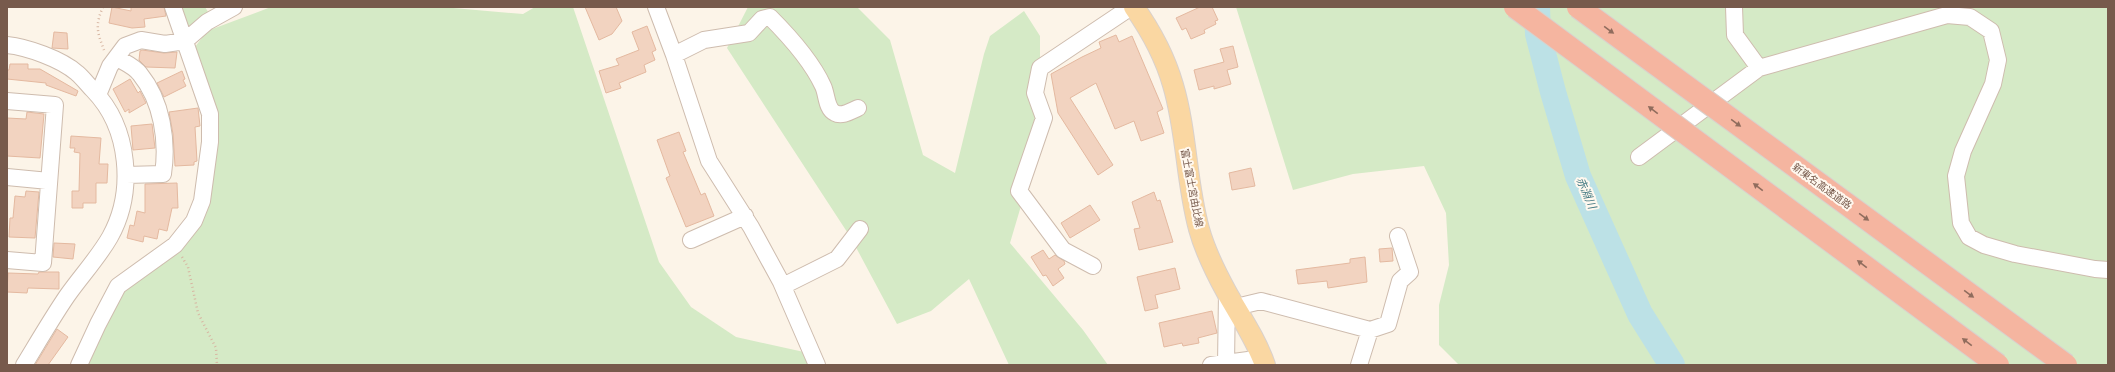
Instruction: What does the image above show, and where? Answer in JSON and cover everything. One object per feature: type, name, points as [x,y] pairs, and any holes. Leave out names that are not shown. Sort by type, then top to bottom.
[{"type":"highway","points":[[1515,7],[1998,365]]},
{"type":"highway","name":"新東名高速道路","points":[[1578,7],[2066,365]]},
{"type":"main road","name":"富士富士宮由比線","points":[[1132,7],[1150,30],[1162,53],[1174,85],[1199,229],[1209,257],[1264,361]]},
{"type":"street","points":[[79,365],[118,286],[174,245],[194,221],[202,201],[210,142],[210,114],[173,7]]},
{"type":"street","points":[[98,95],[114,62],[125,46],[141,40],[165,44],[185,41],[207,22],[234,7]]},
{"type":"street","points":[[656,7],[674,55],[709,161],[745,216],[783,286],[817,365]]},
{"type":"street","points":[[1092,266],[1063,250],[1019,191],[1044,118],[1035,93],[1040,68],[1132,7]]},
{"type":"street","points":[[1734,7],[1735,35],[1759,68]]},
{"type":"street","points":[[1639,158],[1759,68],[1947,15],[1970,16],[1991,31],[1998,60],[1993,84],[1963,151],[1956,176],[1961,223],[1969,237],[1984,245],[2015,254],[2095,269],[2108,270]]},
{"type":"street","points":[[674,55],[704,40],[749,33],[762,19],[770,18],[786,33],[814,71],[823,86],[830,110],[836,114],[844,114],[858,108]]},
{"type":"street","points":[[7,45],[50,57],[76,72],[98,95],[114,121],[123,150],[126,175],[125,195],[120,214],[110,238],[67,297],[24,365]]},
{"type":"street","points":[[114,62],[139,73],[152,93],[160,112],[166,155],[163,174],[126,175]]},
{"type":"street","points":[[7,101],[55,105],[43,263],[7,260]]},
{"type":"street","points":[[7,177],[49,181]]},
{"type":"street","points":[[691,240],[745,216]]},
{"type":"street","points":[[783,286],[837,259],[860,229]]},
{"type":"street","points":[[1264,361],[1221,364],[1231,300],[1261,301],[1370,330],[1388,324],[1400,281],[1410,272],[1398,236]]},
{"type":"street","points":[[1359,365],[1370,330]]},
{"type":"path","points":[[103,7],[97,20],[98,33],[114,62]]},
{"type":"path","points":[[174,245],[188,267],[198,313],[216,348],[218,365]]},
{"type":"green space","points":[[179,7],[205,7],[210,15],[189,29]]},
{"type":"green space","points":[[271,7],[442,7],[523,14],[535,7],[573,7],[659,262],[691,307],[736,337],[813,354],[817,365],[87,365],[125,288],[196,228],[214,110],[195,47],[207,31]]},
{"type":"green space","points":[[748,7],[857,7],[890,40],[923,155],[955,173],[984,54],[990,36],[1024,11],[1040,36],[1040,68],[1045,125],[1010,243],[1083,330],[1108,365],[1009,365],[969,279],[931,311],[897,324],[851,238],[727,48]]},
{"type":"green space","points":[[1236,7],[2108,7],[2108,365],[1459,365],[1439,345],[1439,305],[1449,265],[1446,213],[1424,166],[1353,174],[1293,190]]},
{"type":"building","points":[[112,7],[131,11],[131,7],[164,7],[166,16],[144,19],[145,27],[132,28],[109,23]]},
{"type":"building","points":[[585,7],[616,7],[622,21],[612,34],[599,40]]},
{"type":"building","points":[[1200,7],[1212,7],[1218,20],[1215,21],[1216,24],[1204,30],[1205,33],[1191,39],[1186,28],[1182,30],[1176,18]]},
{"type":"building","points":[[647,26],[656,50],[652,52],[655,60],[644,65],[646,72],[619,83],[621,88],[606,93],[599,71],[619,65],[616,59],[639,50],[632,32]]},
{"type":"building","points":[[54,32],[67,33],[68,49],[52,48]]},
{"type":"building","points":[[1116,35],[1119,42],[1132,36],[1163,109],[1157,112],[1164,133],[1141,141],[1134,121],[1115,129],[1096,83],[1070,98],[1113,165],[1098,175],[1058,113],[1051,74],[1101,48],[1099,42]]},
{"type":"building","points":[[1233,46],[1238,67],[1227,70],[1231,84],[1214,89],[1214,86],[1199,90],[1194,70],[1224,62],[1220,49]]},
{"type":"building","points":[[140,51],[164,53],[177,52],[175,68],[146,67],[139,60]]},
{"type":"building","points":[[10,64],[28,64],[28,69],[40,69],[78,91],[76,96],[46,85],[46,83],[7,79],[7,70],[9,70]]},
{"type":"building","points":[[182,71],[185,79],[183,80],[186,86],[164,97],[157,83]]},
{"type":"building","points":[[130,79],[138,93],[140,91],[146,103],[129,113],[129,109],[125,112],[113,89]]},
{"type":"building","points":[[198,108],[200,126],[195,127],[197,161],[194,162],[194,165],[175,166],[173,134],[169,112]]},
{"type":"building","points":[[27,112],[44,114],[40,158],[7,156],[7,118],[26,119]]},
{"type":"building","points":[[152,124],[155,148],[133,150],[131,126]]},
{"type":"building","points":[[679,132],[686,151],[683,152],[701,195],[705,193],[714,216],[686,227],[666,178],[670,176],[657,140]]},
{"type":"building","points":[[71,136],[101,138],[99,164],[108,164],[107,183],[96,183],[96,203],[83,203],[83,208],[72,208],[72,191],[79,191],[80,153],[74,152],[75,148],[70,148]]},
{"type":"building","points":[[1251,168],[1255,186],[1232,190],[1229,173]]},
{"type":"building","points":[[177,183],[178,208],[172,208],[167,231],[159,229],[157,239],[144,236],[143,242],[127,238],[130,225],[134,226],[137,211],[145,213],[145,184]]},
{"type":"building","points":[[26,191],[39,192],[35,238],[9,237],[10,218],[13,218],[15,196],[25,197]]},
{"type":"building","points":[[1154,192],[1157,201],[1160,200],[1173,242],[1139,250],[1134,229],[1140,228],[1132,202]]},
{"type":"building","points":[[1090,205],[1100,220],[1070,238],[1061,223]]},
{"type":"building","points":[[54,243],[75,244],[73,259],[53,257]]},
{"type":"building","points":[[1392,248],[1393,261],[1380,262],[1379,249]]},
{"type":"building","points":[[1043,250],[1049,259],[1055,255],[1064,261],[1065,264],[1058,269],[1064,278],[1053,286],[1046,275],[1043,276],[1031,257]]},
{"type":"building","points":[[1365,257],[1367,282],[1328,288],[1327,281],[1298,284],[1296,270],[1350,263],[1350,259]]},
{"type":"building","points":[[1175,268],[1180,289],[1155,295],[1158,308],[1145,311],[1137,277]]},
{"type":"building","points":[[39,272],[59,272],[59,289],[28,288],[27,293],[7,292],[8,273],[38,274]]},
{"type":"building","points":[[1212,311],[1217,333],[1198,338],[1199,343],[1183,346],[1182,343],[1164,347],[1159,323]]},
{"type":"building","points":[[57,329],[68,337],[48,365],[35,365]]},
{"type":"waterway","name":"赤淵川","points":[[1537,7],[1538,34],[1553,92],[1578,176],[1640,314],[1672,365]]}]
